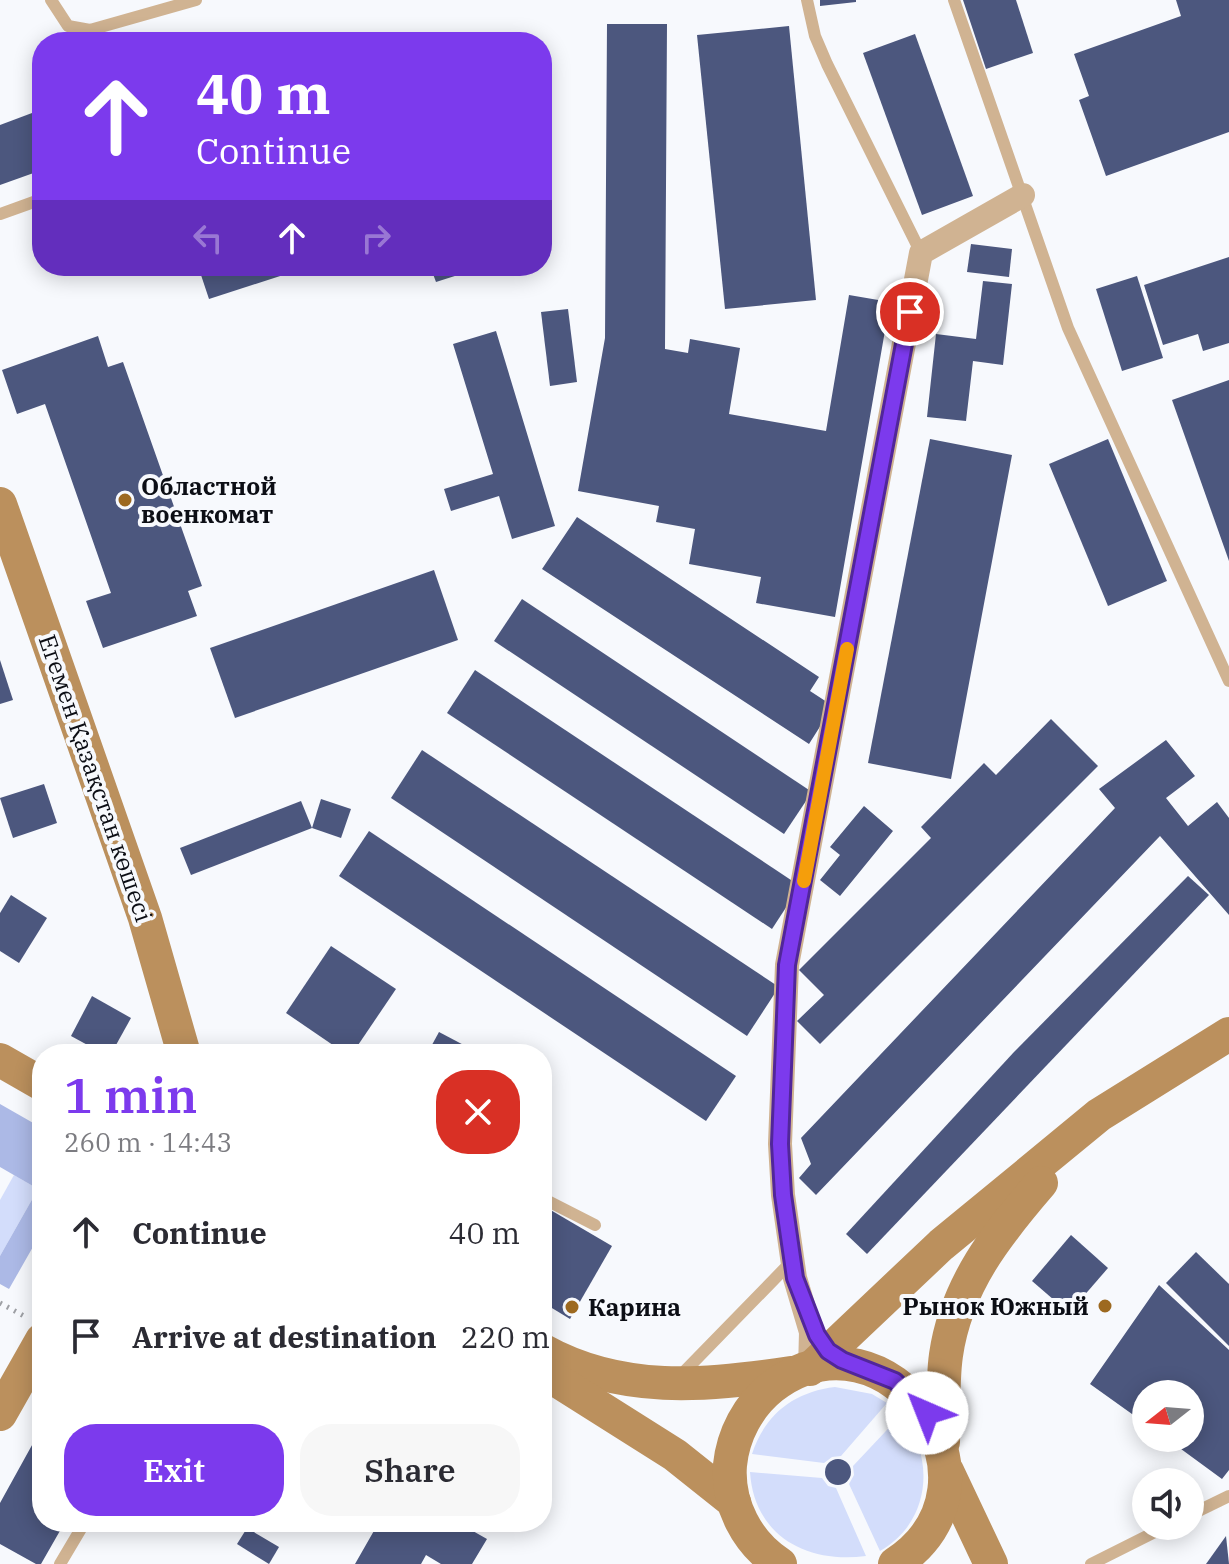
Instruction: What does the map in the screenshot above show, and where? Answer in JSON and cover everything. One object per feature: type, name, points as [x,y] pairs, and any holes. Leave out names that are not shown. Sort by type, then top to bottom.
[{"type":"main road","name":"Егемен Қазақстан көшесі","points":[[0,504],[8,556],[145,918],[181,1044]]},
{"type":"main road","points":[[744,1532],[730,1462],[742,1423],[767,1392],[823,1365],[941,1245],[1099,1115],[1229,1034]]},
{"type":"main road","points":[[0,1060],[32,1078]]},
{"type":"main road","points":[[895,1564],[917,1546],[936,1518],[943,1498],[946,1357],[959,1301],[1000,1231],[1099,1115]]},
{"type":"main road","points":[[552,1354],[601,1375],[672,1384],[730,1382],[823,1365],[885,1376],[913,1396],[933,1423],[963,1511],[991,1564]]},
{"type":"main road","points":[[0,1414],[32,1358]]},
{"type":"main road","points":[[552,1377],[675,1455],[744,1532],[780,1564]]},
{"type":"street","points":[[823,1365],[812,1342],[792,1261],[783,1195],[780,1144],[787,965],[921,253],[1023,195]]},
{"type":"lane","points":[[51,0],[68,26],[90,30],[196,0]]},
{"type":"lane","points":[[807,0],[815,36],[827,64],[921,253]]},
{"type":"lane","points":[[954,0],[1068,328],[1229,681]]},
{"type":"lane","points":[[0,214],[32,203]]},
{"type":"lane","points":[[552,1203],[595,1225]]},
{"type":"lane","points":[[672,1384],[792,1261]]},
{"type":"lane","points":[[1204,1508],[1229,1496]]},
{"type":"lane","points":[[60,1564],[79,1532]]},
{"type":"lane","points":[[1091,1564],[1139,1540]]},
{"type":"shaded area","points":[[0,1104],[32,1122],[32,1186],[0,1167]]},
{"type":"shaded area","points":[[14,1175],[32,1186],[32,1200],[0,1256],[0,1200]]},
{"type":"shaded area","points":[[32,1200],[32,1249],[9,1289],[0,1284],[0,1256]]},
{"type":"shaded area","points":[[835,1387],[872,1394],[887,1403],[841,1456],[832,1457],[824,1463],[752,1454],[765,1427],[783,1407],[807,1394]]},
{"type":"shaded area","points":[[901,1415],[920,1450],[923,1488],[910,1523],[897,1539],[880,1551],[849,1484],[854,1475],[853,1466]]},
{"type":"shaded area","points":[[750,1472],[822,1478],[828,1486],[836,1488],[866,1556],[822,1555],[786,1540],[772,1528],[761,1512]]},
{"type":"building","points":[[820,0],[856,0],[856,2],[820,6]]},
{"type":"building","points":[[963,0],[1016,0],[1033,53],[986,69]]},
{"type":"building","points":[[1176,0],[1229,0],[1229,132],[1106,176],[1079,100],[1089,96],[1074,54],[1181,16]]},
{"type":"building","points":[[607,24],[667,24],[665,349],[688,353],[690,339],[740,348],[729,414],[826,431],[849,295],[890,302],[835,617],[756,603],[761,577],[689,564],[695,529],[656,522],[659,506],[578,491],[605,338]]},
{"type":"building","points":[[789,26],[816,300],[725,309],[697,35]]},
{"type":"building","points":[[915,34],[973,196],[922,215],[863,53]]},
{"type":"building","points":[[32,113],[32,174],[0,185],[0,125]]},
{"type":"building","points":[[971,244],[1012,249],[1009,277],[967,272]]},
{"type":"building","points":[[1229,257],[1229,343],[1203,351],[1198,334],[1163,345],[1144,285]]},
{"type":"building","points":[[201,276],[280,276],[209,299]]},
{"type":"building","points":[[434,276],[455,276],[436,282]]},
{"type":"building","points":[[1137,276],[1163,358],[1122,371],[1096,289]]},
{"type":"building","points":[[983,281],[1012,284],[1003,365],[973,361],[966,421],[927,417],[936,334],[976,339]]},
{"type":"building","points":[[568,309],[577,382],[550,386],[541,312]]},
{"type":"building","points":[[496,331],[555,526],[512,539],[499,496],[451,511],[444,489],[493,474],[453,344]]},
{"type":"building","name":"Областной военкомат","points":[[98,336],[108,367],[123,362],[202,586],[188,591],[197,616],[103,648],[86,601],[111,593],[45,404],[17,414],[2,370]]},
{"type":"building","points":[[1229,380],[1229,561],[1172,400]]},
{"type":"building","points":[[930,439],[1012,455],[951,779],[868,763]]},
{"type":"building","points":[[1108,439],[1167,581],[1108,606],[1049,464]]},
{"type":"building","points":[[577,517],[819,677],[810,691],[833,706],[809,744],[542,569]]},
{"type":"building","points":[[434,570],[458,640],[235,718],[210,648]]},
{"type":"building","points":[[522,599],[812,792],[784,834],[494,641]]},
{"type":"building","points":[[0,660],[13,700],[0,704]]},
{"type":"building","points":[[475,670],[800,886],[772,929],[447,713]]},
{"type":"building","points":[[1051,719],[1098,766],[820,1044],[797,1021],[824,995],[799,970],[931,838],[921,827],[984,763],[996,775]]},
{"type":"building","points":[[1166,740],[1195,776],[1166,798],[1188,826],[1217,802],[1229,818],[1229,915],[1160,836],[816,1195],[799,1178],[811,1164],[801,1138],[1115,808],[1099,789]]},
{"type":"building","points":[[422,750],[779,987],[747,1036],[391,798]]},
{"type":"building","points":[[44,784],[57,823],[13,838],[0,798]]},
{"type":"building","points":[[321,799],[351,809],[341,838],[312,828]]},
{"type":"building","points":[[301,801],[312,828],[191,875],[180,848]]},
{"type":"building","points":[[864,806],[893,831],[840,896],[820,880],[840,855],[830,847]]},
{"type":"building","points":[[369,831],[736,1076],[706,1121],[339,876]]},
{"type":"building","points":[[1188,876],[1209,895],[867,1254],[846,1234],[1014,1052]]},
{"type":"building","points":[[11,895],[47,918],[19,963],[0,951],[0,913]]},
{"type":"building","points":[[331,946],[396,989],[359,1044],[331,1044],[286,1013]]},
{"type":"building","points":[[92,996],[131,1018],[117,1044],[86,1044],[71,1036]]},
{"type":"building","points":[[439,1032],[462,1044],[432,1044]]},
{"type":"building","points":[[552,1211],[612,1246],[570,1319],[552,1308]]},
{"type":"building","points":[[1071,1235],[1108,1268],[1069,1313],[1032,1281]]},
{"type":"building","points":[[1196,1252],[1229,1284],[1229,1346],[1166,1283]]},
{"type":"building","points":[[1159,1285],[1229,1350],[1229,1470],[1222,1479],[1185,1452],[1204,1452],[1204,1380],[1132,1380],[1132,1414],[1090,1384]]},
{"type":"building","points":[[32,1445],[32,1532],[59,1532],[41,1564],[0,1544],[0,1503]]},
{"type":"building","points":[[838,1459],[847,1463],[851,1472],[847,1481],[838,1485],[829,1481],[825,1472],[829,1463]]},
{"type":"building","points":[[244,1532],[254,1532],[279,1547],[269,1564],[237,1544]]},
{"type":"building","points":[[373,1532],[475,1532],[487,1539],[472,1564],[441,1564],[426,1555],[421,1564],[355,1564]]},
{"type":"building","points":[[1226,1536],[1229,1564],[1206,1564]]},
{"type":"slow traffic","points":[[804,881],[847,649]]},
{"type":"place","name":"Областной военкомат","points":[[125,500]]},
{"type":"place","name":"Рынок Южный","points":[[1105,1306]]},
{"type":"place","name":"Карина","points":[[572,1307]]},
{"type":"route","points":[[910,312],[787,965],[780,1144],[783,1195],[795,1278],[817,1335],[828,1351],[842,1360],[895,1381],[927,1413]]}]
